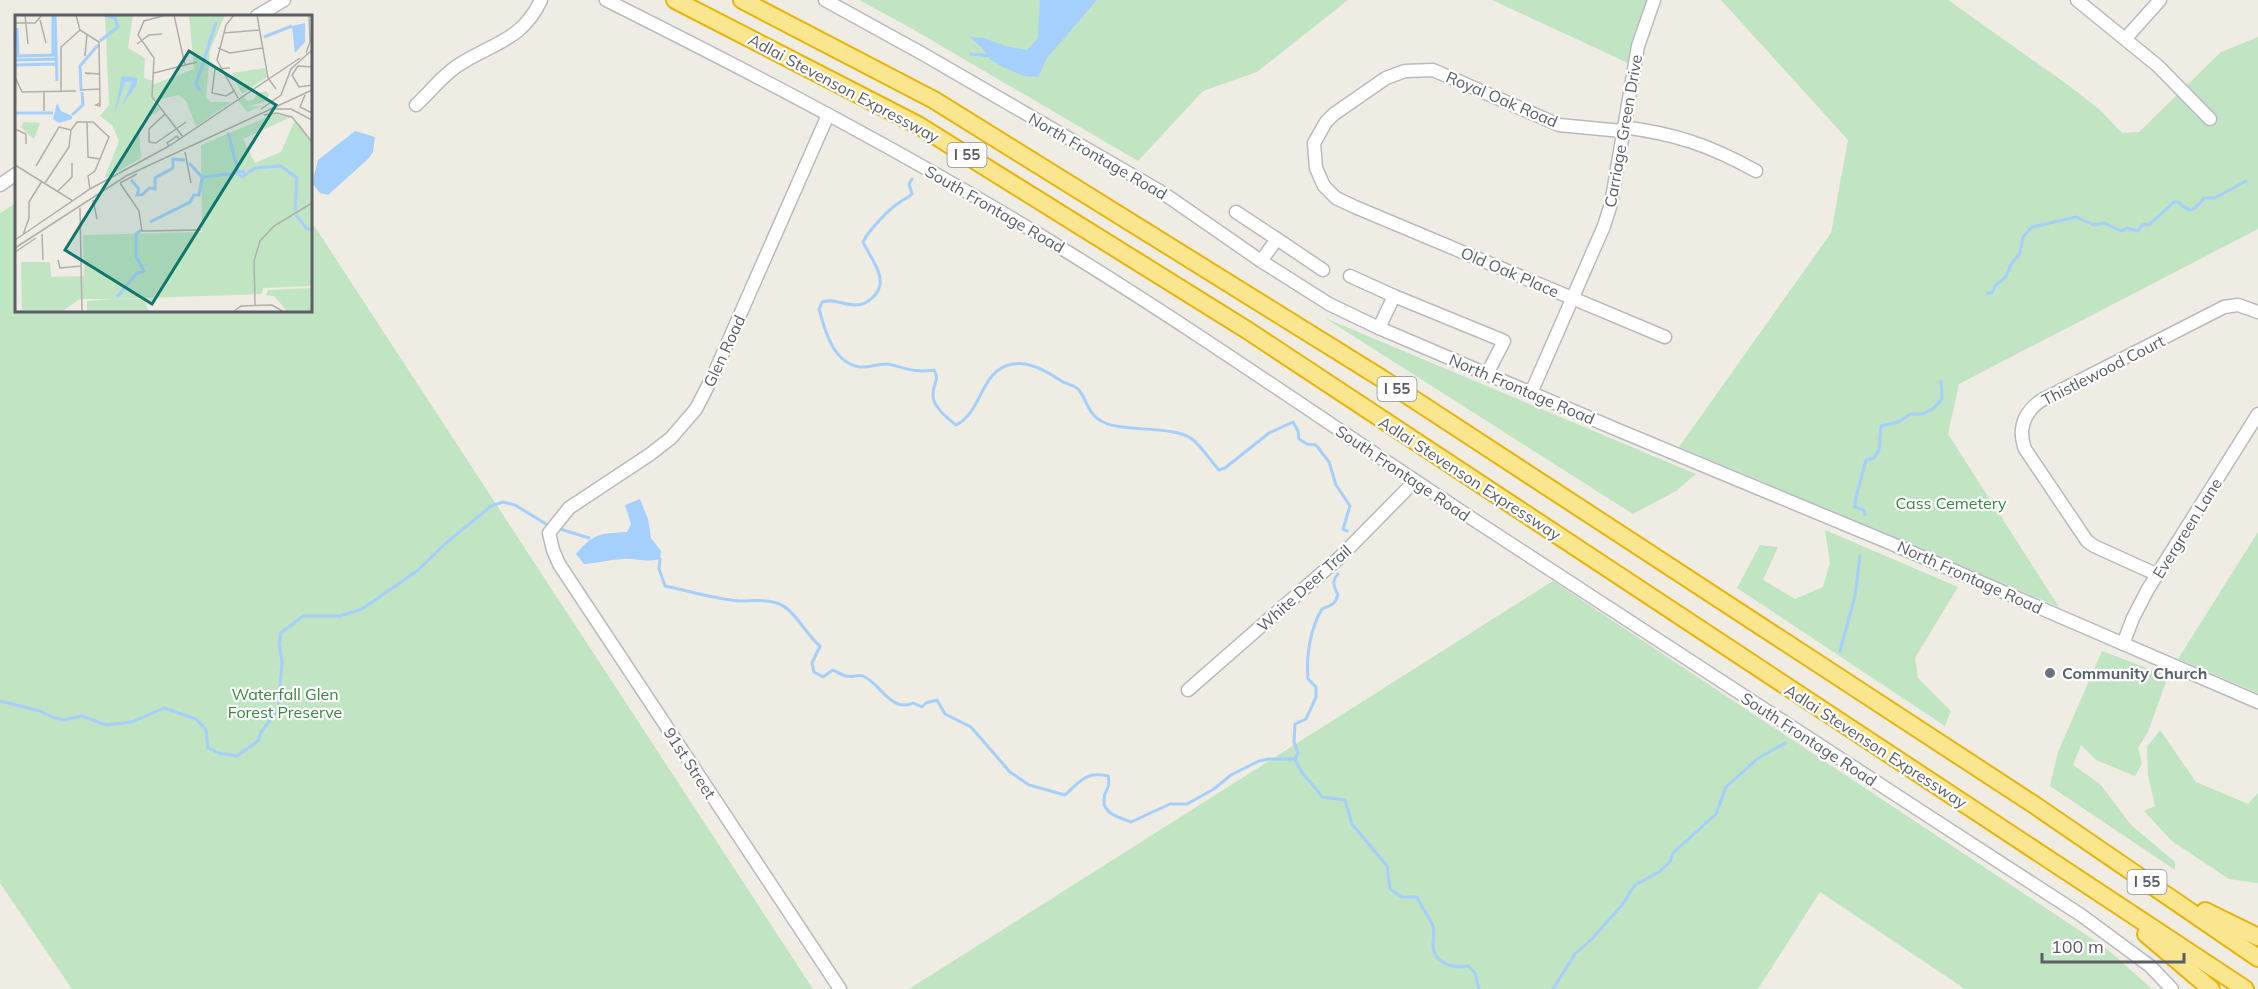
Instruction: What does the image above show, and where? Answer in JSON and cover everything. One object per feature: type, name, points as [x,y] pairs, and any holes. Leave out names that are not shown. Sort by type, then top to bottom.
[{"type":"highway","name":"Adlai Stevenson Expressway","points":[[675,0],[918,125],[1247,330],[2245,989]]},
{"type":"highway","name":"Adlai Stevenson Expressway","points":[[742,0],[934,100],[1371,372],[2036,806],[2258,958]]},
{"type":"highway","points":[[2156,888],[2258,937]]},
{"type":"highway","points":[[2096,890],[2211,989]]},
{"type":"street","points":[[259,15],[284,0]]},
{"type":"street","points":[[416,105],[452,70],[516,34],[530,19],[541,0]]},
{"type":"street","name":"South Frontage Road","points":[[606,0],[743,69],[920,165],[1065,250],[1191,331],[1415,482],[2081,915],[2150,966],[2172,989]]},
{"type":"street","name":"North Frontage Road","points":[[825,0],[1163,193],[1261,261],[1329,304],[1379,328],[1890,543],[2258,702]]},
{"type":"street","name":"Carriage Green Drive","points":[[1531,393],[1604,226],[1611,204],[1638,46],[1654,0]]},
{"type":"street","points":[[2077,0],[2158,66],[2210,119]]},
{"type":"street","points":[[2126,38],[2160,0]]},
{"type":"street","name":"Royal Oak Road","points":[[1355,207],[1336,198],[1324,186],[1316,168],[1314,143],[1326,122],[1334,114],[1386,78],[1405,71],[1433,70],[1558,125],[1680,136],[1726,154],[1756,171]]},
{"type":"street","name":"Glen Road","points":[[549,533],[569,508],[662,445],[680,429],[696,409],[713,376],[828,115]]},
{"type":"street","points":[[0,185],[15,175]]},
{"type":"street","name":"Old Oak Place","points":[[1355,207],[1665,337]]},
{"type":"street","points":[[1236,212],[1323,270]]},
{"type":"street","points":[[1261,261],[1277,239]]},
{"type":"street","points":[[1350,276],[1504,341],[1487,374]]},
{"type":"street","points":[[1379,328],[1394,296]]},
{"type":"street","name":"Thistlewood Court","points":[[2158,574],[2094,546],[2079,533],[2025,449],[2021,438],[2025,417],[2040,401],[2224,307],[2238,305],[2258,312]]},
{"type":"street","name":"Evergreen Lane","points":[[2123,644],[2137,610],[2158,574],[2258,414]]},
{"type":"street","name":"White Deer Trail","points":[[1188,690],[1339,558],[1415,482]]},
{"type":"street","name":"91st Street","points":[[549,533],[559,564],[840,989]]},
{"type":"green space","points":[[859,0],[1348,0],[1257,72],[1203,91],[1138,161]]},
{"type":"green space","points":[[1492,0],[1647,0],[1632,40],[1628,63]]},
{"type":"green space","name":"Cass Cemetery","points":[[1721,0],[1948,0],[2068,85],[2100,110],[2122,133],[2139,132],[2221,52],[2258,37],[2258,229],[1959,384],[1948,434],[2059,607],[1679,447],[1831,233],[1848,140]]},
{"type":"green space","name":"Waterfall Glen Forest Preserve","points":[[15,204],[15,312],[312,312],[312,223],[813,989],[72,989],[0,883],[0,213]]},
{"type":"green space","points":[[1325,318],[1696,474],[1676,491],[1633,514]]},
{"type":"green space","points":[[1825,530],[1958,587],[1915,658],[1918,678],[1951,711],[1945,726],[1737,588],[1760,545],[1778,547],[1763,580],[1795,599],[1823,587],[1830,563]]},
{"type":"green space","points":[[2258,532],[2258,693],[2178,659]]},
{"type":"green space","points":[[1553,581],[2106,948],[2152,989],[1965,989],[1820,892],[1758,989],[909,989]]},
{"type":"green space","points":[[2102,651],[2168,676],[2148,732],[2138,748],[2142,763],[2135,776],[2096,760],[2081,745],[2073,765],[2100,784],[2131,825],[2175,862],[2175,870],[2050,786],[2058,752]]},
{"type":"green space","points":[[2160,730],[2196,782],[2248,804],[2258,793],[2258,883],[2229,879],[2172,841],[2144,811],[2155,806],[2148,775],[2147,747]]},
{"type":"water","points":[[1040,0],[1097,0],[1047,58],[1038,77],[1024,76],[1001,66],[991,60],[970,37],[984,38],[1005,46],[1027,50],[1038,38]]},
{"type":"water","points":[[355,131],[375,137],[373,152],[328,195],[320,193],[312,183],[318,160]]},
{"type":"water","points":[[640,499],[648,519],[651,538],[661,551],[660,559],[649,561],[622,559],[584,564],[576,554],[598,535],[627,532],[631,524],[625,505]]},
{"type":"waterway","points":[[971,54],[992,56]]},
{"type":"waterway","points":[[912,179],[909,184],[912,194],[885,214],[863,242],[878,270],[880,277],[878,291],[862,304],[851,305],[826,301],[822,302],[819,309],[832,345],[843,359],[860,367],[888,364],[915,370],[934,370],[936,379],[933,398],[941,411],[956,425],[972,411],[994,374],[1013,364],[1033,366],[1078,389],[1091,412],[1103,422],[1184,435],[1196,442],[1219,470],[1225,468],[1269,433],[1293,422],[1299,439],[1307,444],[1316,445],[1329,462],[1336,485],[1350,506],[1343,529],[1347,531]]},
{"type":"waterway","points":[[1987,293],[1992,293],[1995,286],[2006,277],[2010,266],[2020,253],[2023,237],[2032,227],[2076,217],[2094,225],[2105,223],[2121,231],[2127,228],[2138,231],[2142,225],[2150,224],[2174,202],[2191,210],[2197,207],[2204,198],[2215,198],[2246,181]]},
{"type":"waterway","points":[[1865,515],[1864,510],[1855,507],[1855,501],[1866,460],[1874,458],[1879,450],[1881,426],[1898,422],[1911,414],[1923,414],[1934,408],[1942,399],[1941,381]]},
{"type":"waterway","points":[[0,701],[40,711],[55,718],[64,720],[82,716],[106,725],[132,722],[164,708],[196,719],[206,730],[208,748],[219,753],[237,756],[258,741],[261,732],[278,710],[282,661],[279,643],[281,633],[303,616],[340,616],[362,609],[417,571],[445,544],[491,506],[503,502],[515,505],[546,524]]},
{"type":"waterway","points":[[557,528],[589,538]]},
{"type":"waterway","points":[[1840,651],[1855,596],[1860,556]]},
{"type":"waterway","points":[[660,559],[659,569],[665,586],[720,599],[768,601],[784,606],[820,646],[812,663],[814,672],[823,677],[833,670],[846,676],[863,676],[887,697],[899,704],[913,703],[922,707],[926,703],[937,700],[945,714],[971,727],[1010,772],[1029,785],[1065,795],[1084,778],[1094,775],[1108,776],[1109,784],[1105,792],[1104,804],[1113,815],[1131,822],[1170,804],[1187,804],[1214,789],[1231,775],[1259,761],[1295,759]]},
{"type":"waterway","points":[[1295,759],[1298,753],[1294,742],[1295,724],[1306,719],[1316,697],[1316,687],[1308,679],[1308,652],[1312,634],[1322,609],[1336,601],[1338,595],[1334,582],[1338,574]]},
{"type":"waterway","points":[[1553,989],[1575,954],[1592,939],[1622,905],[1635,885],[1659,872],[1670,862],[1673,853],[1716,814],[1726,787],[1757,759],[1785,743]]},
{"type":"waterway","points":[[1295,759],[1300,770],[1322,797],[1345,800],[1352,824],[1387,866],[1390,889],[1402,897],[1417,897],[1433,926],[1433,945],[1436,956],[1445,963],[1457,967],[1468,966],[1475,973],[1479,989]]},
{"type":"place","name":"Community Church","points":[[2050,673]]}]
